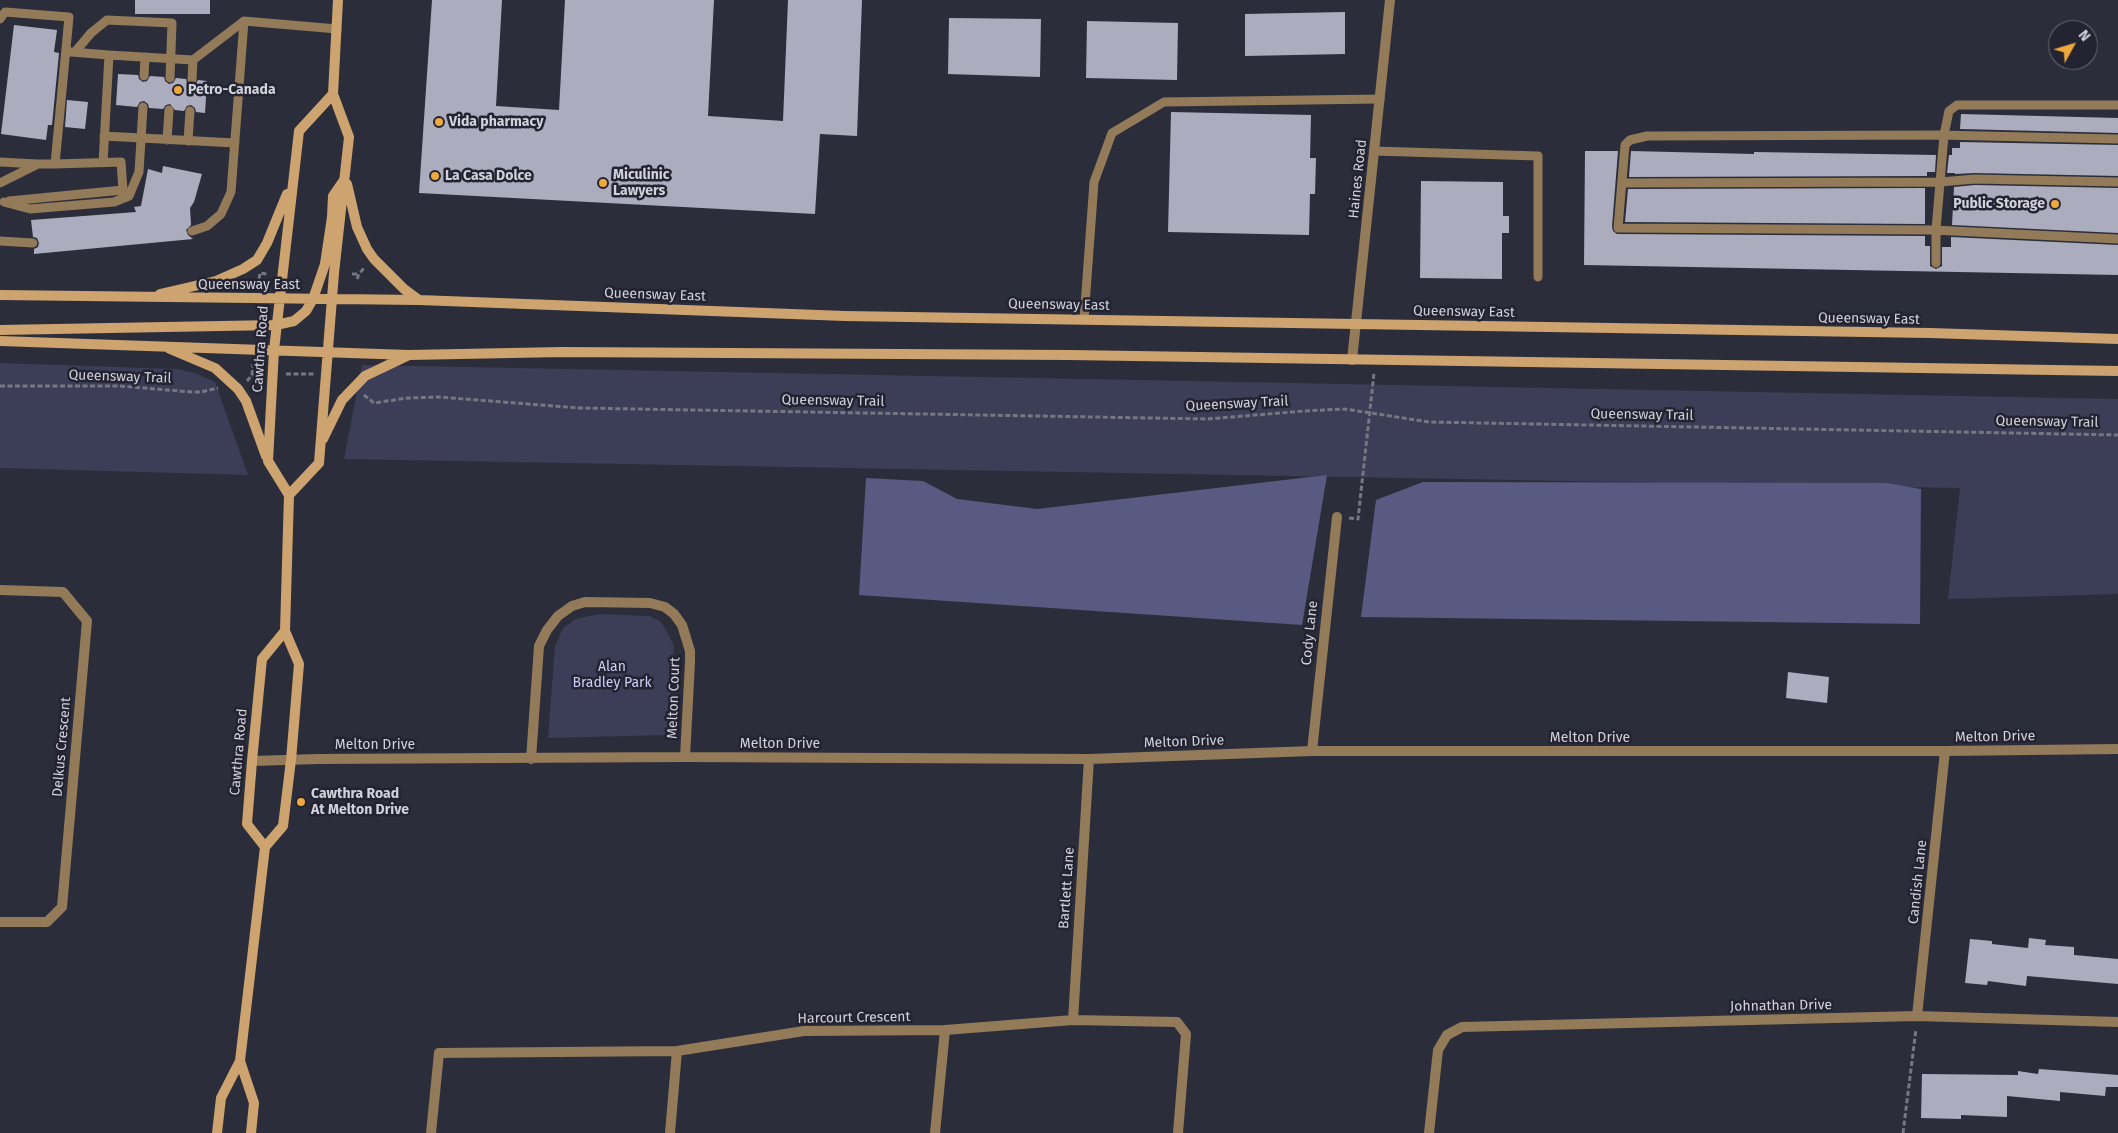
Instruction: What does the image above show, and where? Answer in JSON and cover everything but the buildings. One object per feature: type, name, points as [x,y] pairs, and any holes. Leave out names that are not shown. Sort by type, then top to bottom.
[{"type":"main road","points":[[289,495],[318,463],[320,444],[332,299],[349,137],[333,94],[338,0]]},
{"type":"main road","name":"Cawthra Road","points":[[268,462],[278,299],[299,131],[333,94]]},
{"type":"main road","points":[[0,330],[276,325],[294,321],[306,311],[313,299],[325,264],[333,196],[345,177]]},
{"type":"main road","points":[[345,177],[357,227],[368,249],[404,289],[419,300]]},
{"type":"main road","points":[[143,298],[216,281],[243,269],[257,260],[267,243],[292,182]]},
{"type":"main road","name":"Queensway East","points":[[0,295],[419,300],[845,316],[1930,333],[2118,339]]},
{"type":"main road","points":[[0,341],[409,355],[622,353],[1069,355],[2118,371]]},
{"type":"main road","points":[[164,347],[215,368],[238,389],[246,401],[268,462],[289,495],[285,631],[299,664],[292,760],[282,826],[265,848],[240,1061],[221,1098],[217,1133]]},
{"type":"main road","points":[[320,444],[342,400],[364,376],[409,355]]},
{"type":"main road","name":"Cawthra Road","points":[[265,848],[247,824],[252,761],[262,659],[285,631]]},
{"type":"main road","points":[[240,1061],[254,1103],[251,1133]]},
{"type":"street","name":"Haines Road","points":[[1352,360],[1390,0]]},
{"type":"street","name":"Cody Lane","points":[[1312,751],[1337,517]]},
{"type":"street","name":"Delkus Crescent","points":[[0,590],[63,592],[87,621],[62,907],[46,922],[0,922]]},
{"type":"street","name":"Melton Court","points":[[531,759],[538,646],[558,616],[572,606],[584,602],[650,603],[665,607],[674,614],[682,625],[690,651],[685,757]]},
{"type":"street","name":"Melton Drive","points":[[252,761],[685,757],[1089,759],[1312,751],[1945,752],[2118,750]]},
{"type":"street","name":"Candish Lane","points":[[1917,1016],[1945,752]]},
{"type":"street","name":"Bartlett Lane","points":[[1073,1020],[1089,759]]},
{"type":"street","name":"Johnathan Drive","points":[[1429,1133],[1438,1050],[1447,1035],[1462,1027],[1917,1016],[2118,1022]]},
{"type":"street","name":"Harcourt Crescent","points":[[431,1133],[439,1053],[677,1051],[804,1031],[945,1030],[1073,1020],[1177,1022],[1186,1034],[1178,1133]]},
{"type":"street","points":[[935,1133],[945,1030]]},
{"type":"street","points":[[670,1133],[677,1051]]},
{"type":"lane","points":[[0,19],[4,12],[69,17],[70,52],[55,164]]},
{"type":"lane","points":[[70,52],[107,20],[172,23],[170,78]]},
{"type":"lane","points":[[192,231],[207,226],[221,214],[231,192],[244,20]]},
{"type":"lane","points":[[70,52],[193,60],[244,20],[336,29]]},
{"type":"lane","points":[[103,162],[109,55]]},
{"type":"lane","points":[[144,76],[145,57]]},
{"type":"lane","points":[[192,80],[193,60]]},
{"type":"lane","points":[[1084,319],[1094,182],[1112,133],[1164,102],[1380,99]]},
{"type":"lane","points":[[1936,263],[1936,230],[1944,135],[1949,111],[1957,105],[2118,105]]},
{"type":"lane","points":[[2,203],[30,209],[114,202],[130,196],[139,172],[143,107]]},
{"type":"lane","points":[[167,140],[169,110]]},
{"type":"lane","points":[[188,141],[190,111]]},
{"type":"lane","points":[[2118,139],[1944,135],[1647,136],[1630,140],[1624,146],[1618,228],[1936,230],[2118,240]]},
{"type":"lane","points":[[104,136],[235,143]]},
{"type":"lane","points":[[1374,151],[1538,156],[1538,277]]},
{"type":"lane","points":[[0,162],[55,164],[121,162],[122,190],[2,203]]},
{"type":"lane","points":[[0,183],[38,164]]},
{"type":"lane","points":[[1622,183],[1940,182],[1974,179],[2118,182]]},
{"type":"lane","points":[[0,241],[33,243]]},
{"type":"path","points":[[357,279],[368,264]]},
{"type":"path","points":[[352,274],[359,274]]},
{"type":"path","points":[[244,384],[252,375],[253,364]]},
{"type":"path","points":[[1337,517],[1358,519],[1374,372]]},
{"type":"path","points":[[252,375],[326,374]]},
{"type":"path","name":"Queensway Trail","points":[[0,386],[120,386],[201,392],[220,386],[224,391]]},
{"type":"path","name":"Queensway Trail","points":[[362,392],[374,402],[439,397],[579,408],[1208,419],[1345,409],[1429,422],[2118,435]]},
{"type":"path","points":[[1903,1133],[1917,1016]]},
{"type":"green space","points":[[0,363],[177,369],[195,373],[215,382],[248,475],[0,468]]},
{"type":"green space","points":[[362,365],[2118,399],[2118,594],[1948,599],[1960,488],[344,459]]},
{"type":"green space","name":"Alan Bradley Park","points":[[599,614],[650,616],[661,622],[668,634],[674,646],[668,735],[548,738],[555,646],[563,628],[576,619]]},
{"type":"shaded area","points":[[1327,475],[1302,625],[859,595],[866,478],[923,481],[957,499],[1037,509]]},
{"type":"shaded area","points":[[1423,482],[1887,483],[1921,489],[1920,624],[1361,617],[1376,500]]},
{"type":"place","name":"Petro-Canada","points":[[178,90]]},
{"type":"place","name":"Vida pharmacy","points":[[439,122]]},
{"type":"place","name":"La Casa Dolce","points":[[435,176]]},
{"type":"place","name":"Miculinic Lawyers","points":[[603,183]]},
{"type":"place","name":"Public Storage","points":[[2055,204]]},
{"type":"place","name":"Cawthra Road At Melton Drive","points":[[301,802]]}]
